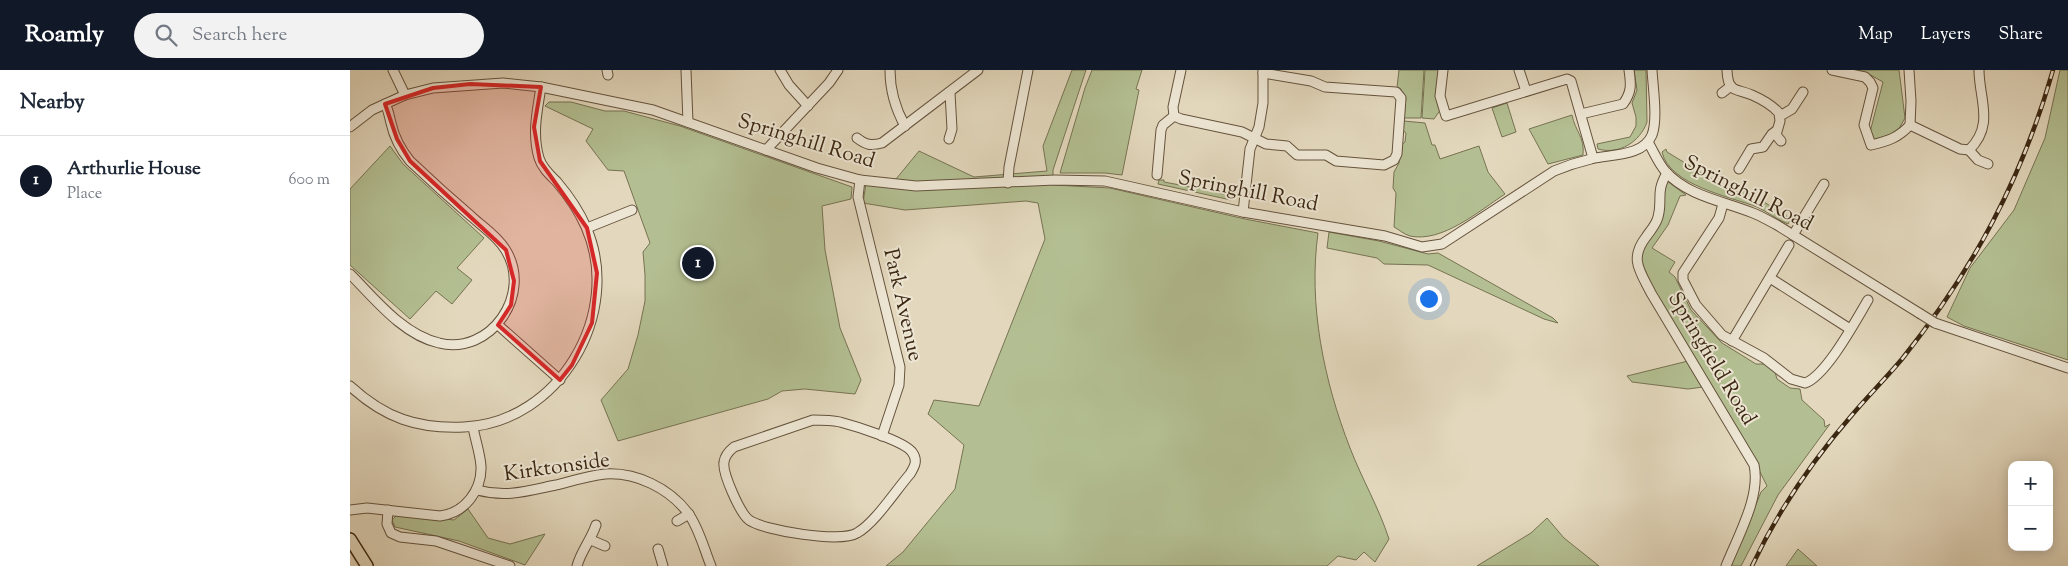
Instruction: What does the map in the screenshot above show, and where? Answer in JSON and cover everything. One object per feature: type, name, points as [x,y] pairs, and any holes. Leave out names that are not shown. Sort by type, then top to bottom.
[{"type":"main road","points":[[350,539],[367,566]]},
{"type":"street","points":[[393,70],[405,95]]},
{"type":"street","points":[[686,70],[688,122]]},
{"type":"street","points":[[780,70],[789,85],[808,106]]},
{"type":"street","points":[[766,150],[808,106],[838,70]]},
{"type":"street","points":[[890,70],[890,85],[896,109],[905,126]]},
{"type":"street","points":[[857,138],[865,144],[874,145],[882,143],[978,70]]},
{"type":"street","points":[[1008,183],[1008,167],[1028,70]]},
{"type":"street","points":[[1174,116],[1173,107],[1180,70]]},
{"type":"street","points":[[1443,70],[1440,96],[1442,118],[1567,78],[1571,81],[1593,158]]},
{"type":"street","points":[[1519,70],[1526,91]]},
{"type":"street","points":[[1581,114],[1623,104],[1629,95],[1631,86],[1629,70]]},
{"type":"street","points":[[1648,142],[1654,128],[1652,70]]},
{"type":"street","points":[[1728,70],[1731,86],[1736,91],[1751,94],[1776,110],[1780,116]]},
{"type":"street","points":[[1832,70],[1865,77],[1870,82],[1873,88],[1864,125],[1871,145],[1894,140],[1910,125],[1909,70]]},
{"type":"street","points":[[1969,150],[1975,144],[1984,124],[1985,110],[1980,70]]},
{"type":"street","points":[[1174,116],[1208,126],[1242,132],[1254,137],[1266,144],[1286,146],[1297,155],[1326,155],[1336,161],[1384,165],[1394,160],[1397,154],[1401,98],[1396,92],[1325,87],[1311,81],[1263,72],[1263,103],[1259,127],[1254,137],[1250,149],[1243,212]]},
{"type":"street","name":"Springhill Road","points":[[350,127],[372,110],[405,95],[433,88],[503,83],[541,87],[653,110],[766,150],[860,180],[916,186],[1064,180],[1118,183],[1243,212],[1385,236],[1428,247],[1442,244],[1554,171],[1593,158],[1636,150],[1648,142],[1667,173],[1699,194],[1754,213],[1935,323],[2068,368]]},
{"type":"street","points":[[1722,93],[1731,86]]},
{"type":"street","points":[[350,386],[363,398],[385,412],[408,422],[438,428],[473,427],[521,411],[543,396],[572,366],[592,323],[597,272],[587,228],[578,210],[540,161],[534,127],[541,87]]},
{"type":"street","points":[[1739,169],[1751,149],[1763,147],[1776,131],[1780,116],[1792,109],[1803,92]]},
{"type":"street","points":[[949,138],[952,129],[950,93]]},
{"type":"street","points":[[350,274],[402,324],[420,336],[440,344],[464,345],[498,325],[511,304],[514,281],[506,250],[490,232],[410,161],[402,151],[391,124],[390,113],[385,104]]},
{"type":"street","points":[[1157,175],[1161,130],[1163,125],[1174,116]]},
{"type":"street","points":[[1910,125],[1960,149],[1969,150],[1978,160],[1988,164]]},
{"type":"street","points":[[1776,131],[1781,140]]},
{"type":"street","name":"Springfield Road","points":[[1667,173],[1660,187],[1658,217],[1639,247],[1636,258],[1638,269],[1754,465],[1757,476],[1750,505],[1726,566]]},
{"type":"street","name":"Park Avenue","points":[[860,180],[858,197],[900,367],[899,384],[882,436]]},
{"type":"street","points":[[1793,235],[1824,184]]},
{"type":"street","points":[[1724,204],[1719,218],[1686,269],[1683,280],[1704,317],[1722,335],[1764,358],[1791,379],[1805,383],[1815,377],[1825,366],[1868,300]]},
{"type":"street","points":[[587,228],[632,210]]},
{"type":"street","points":[[1732,341],[1789,246]]},
{"type":"street","points":[[1770,278],[1850,329]]},
{"type":"street","points":[[498,325],[560,380]]},
{"type":"street","points":[[813,420],[839,422],[882,436],[903,444],[908,448],[916,460],[915,466],[868,525],[856,534],[849,536],[837,538],[759,525],[742,512],[723,469],[726,455],[734,447],[813,420]]},
{"type":"street","points":[[350,510],[367,508],[440,516],[449,515],[466,504],[477,490],[481,466],[473,427]]},
{"type":"street","name":"Kirktonside","points":[[477,490],[500,494],[516,493],[593,476],[615,475],[643,480],[674,497],[689,514],[711,566]]},
{"type":"street","points":[[388,510],[387,524],[390,533],[406,538],[436,541],[488,563],[510,566]]},
{"type":"street","points":[[678,521],[689,514]]},
{"type":"street","points":[[577,566],[583,550],[591,540],[596,525]]},
{"type":"street","points":[[591,540],[605,546]]},
{"type":"street","points":[[658,549],[663,566]]},
{"type":"highlighted area","points":[[470,84],[541,87],[534,127],[540,161],[587,228],[597,273],[592,323],[572,365],[560,380],[498,325],[511,305],[514,281],[506,250],[410,161],[397,139],[385,104],[433,88]]},
{"type":"green space","points":[[1072,70],[1086,70],[1053,170],[1053,185],[1110,188],[1245,219],[1318,233],[1315,260],[1315,288],[1317,315],[1326,370],[1350,448],[1389,539],[1375,562],[1364,552],[1356,560],[1338,556],[1327,566],[886,566],[903,552],[955,489],[964,445],[928,414],[934,400],[979,406],[1045,239],[1038,203],[1026,201],[905,210],[863,203],[867,177],[896,179],[919,151],[974,177],[1047,171],[1043,146]]},
{"type":"green space","points":[[1092,70],[1142,70],[1136,89],[1139,90],[1122,175],[1060,173]]},
{"type":"green space","points":[[1399,70],[1424,70],[1421,118],[1404,118],[1406,97],[1400,88],[1397,88]]},
{"type":"green space","points":[[1425,70],[1439,70],[1441,109],[1434,119],[1422,118]]},
{"type":"green space","points":[[1634,70],[1646,70],[1647,122],[1644,129],[1628,145],[1614,150],[1598,149],[1597,144],[1630,137],[1636,126],[1636,117],[1632,103],[1637,90]]},
{"type":"green space","points":[[1856,70],[1899,70],[1905,118],[1897,132],[1873,140],[1870,132],[1883,82],[1867,73]]},
{"type":"green space","points":[[2060,70],[2068,70],[2068,360],[1964,326],[1947,317],[1970,268],[2014,210],[2045,138]]},
{"type":"green space","points":[[549,102],[571,102],[605,111],[624,111],[680,126],[852,187],[851,199],[822,206],[825,250],[840,328],[861,380],[855,394],[805,389],[782,391],[768,399],[618,441],[601,400],[628,369],[645,301],[643,252],[650,243],[624,171],[608,170],[586,141],[593,129],[545,106]]},
{"type":"green space","points":[[1507,103],[1516,132],[1502,137],[1492,108]]},
{"type":"green space","points":[[1572,115],[1583,143],[1583,155],[1548,164],[1529,129]]},
{"type":"green space","points":[[1404,121],[1425,123],[1432,145],[1435,145],[1440,159],[1479,146],[1488,172],[1505,194],[1472,217],[1435,235],[1410,236],[1394,227],[1396,193],[1393,188],[1394,172],[1399,163],[1400,146],[1405,142],[1406,133],[1401,129]]},
{"type":"green space","points":[[390,146],[403,164],[484,238],[457,268],[472,280],[452,304],[436,291],[410,319],[350,265],[350,189]]},
{"type":"green space","points":[[1666,149],[1667,152],[1733,192],[1745,190],[1791,219],[1788,224],[1757,207],[1717,194],[1688,181],[1676,173],[1667,163],[1662,152]]},
{"type":"green space","points":[[1159,180],[1196,188],[1197,186],[1223,194],[1233,191],[1235,193],[1231,200],[1158,184]]},
{"type":"green space","points":[[1667,181],[1686,195],[1680,196],[1668,225],[1652,248],[1675,262],[1669,272],[1675,277],[1691,310],[1722,343],[1756,364],[1765,364],[1775,372],[1777,379],[1790,388],[1800,389],[1802,400],[1824,420],[1825,427],[1830,424],[1778,495],[1741,566],[1731,566],[1761,492],[1767,486],[1755,462],[1643,274],[1640,250],[1660,222],[1664,185]]},
{"type":"green space","points":[[1329,232],[1379,241],[1428,254],[1438,253],[1553,318],[1558,323],[1544,319],[1428,265],[1384,264],[1377,258],[1327,248]]},
{"type":"green space","points":[[1688,361],[1703,387],[1688,389],[1632,382],[1627,376]]},
{"type":"green space","points":[[468,509],[488,538],[510,544],[545,534],[525,565],[459,541],[395,527],[392,520],[398,514],[454,520]]},
{"type":"green space","points":[[1547,518],[1564,538],[1599,566],[1477,566],[1531,533]]},
{"type":"green space","points":[[1798,549],[1817,566],[1786,566]]},
{"type":"railway","points":[[1752,566],[1773,526],[1810,468],[1837,432],[1902,359],[1951,292],[1973,257],[2010,186],[2026,149],[2041,110],[2053,70]]},
{"type":"place","name":"Arthurlie House","points":[[698,263]]}]
